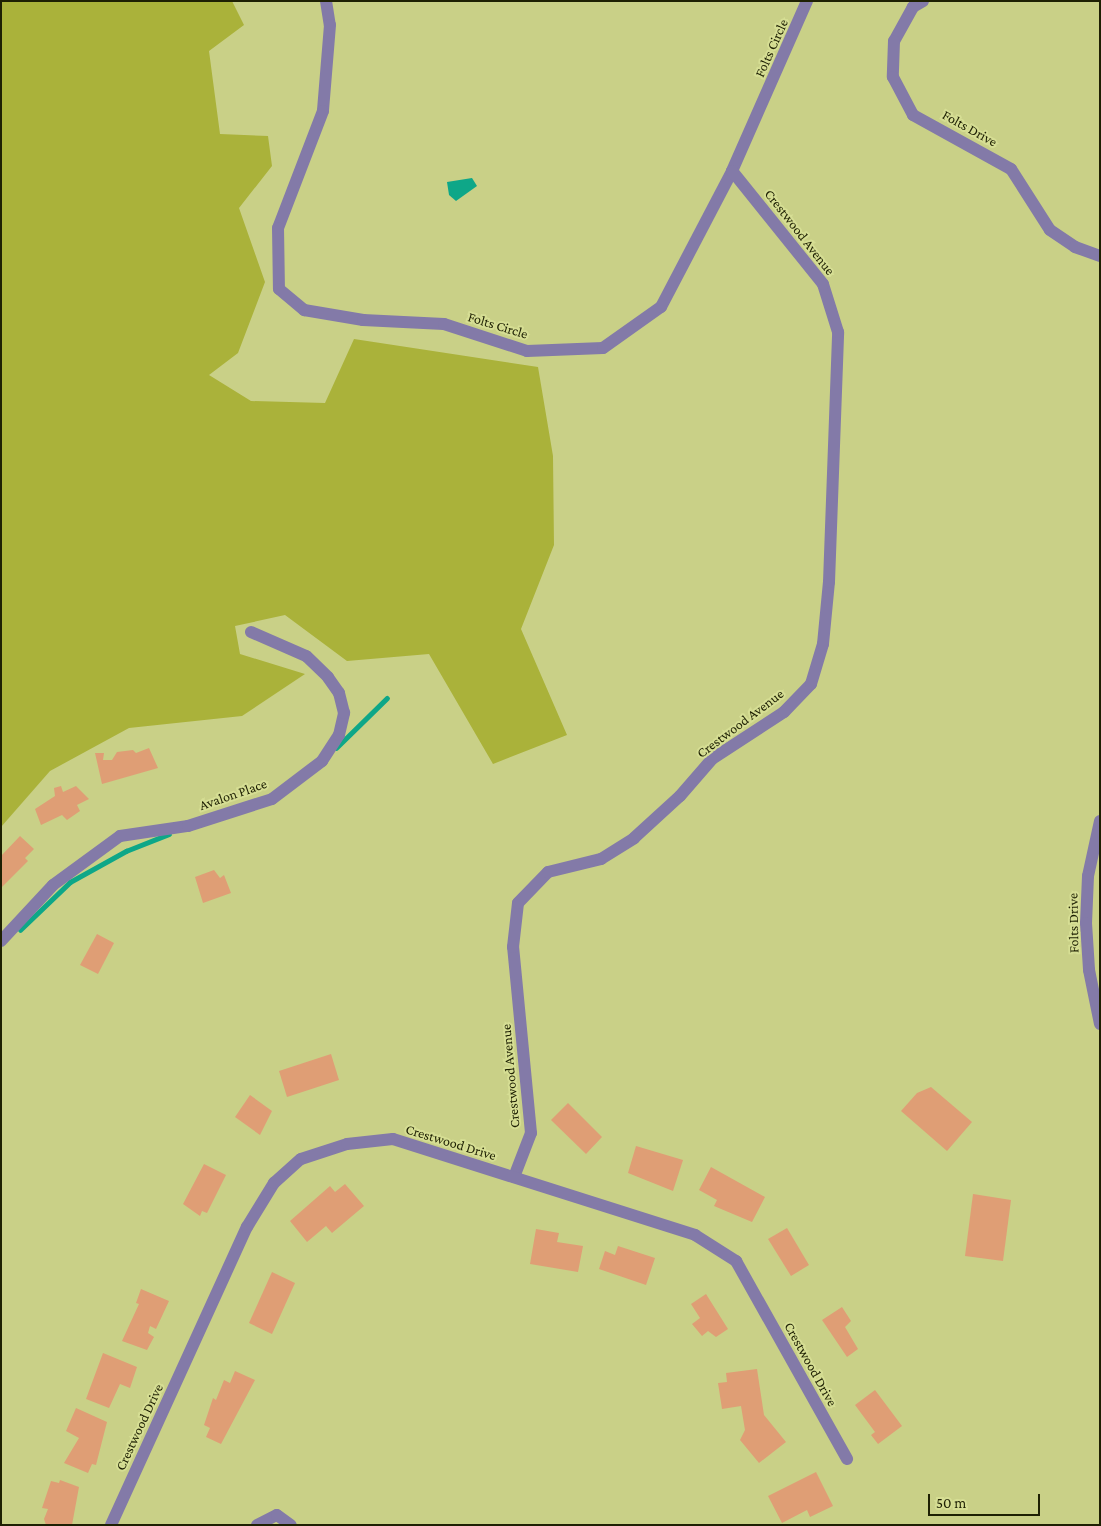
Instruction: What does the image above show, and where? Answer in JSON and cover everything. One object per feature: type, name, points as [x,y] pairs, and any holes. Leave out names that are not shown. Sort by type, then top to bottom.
[{"type":"street","name":"Folts Circle","points":[[326,1],[330,25],[324,111],[278,228],[279,289],[304,310],[363,320],[444,324],[527,351],[603,348],[661,307],[732,171],[806,1]]},
{"type":"street","name":"Folts Drive","points":[[923,1],[913,7],[894,40],[893,77],[913,115],[1011,169],[1050,230],[1075,247],[1100,256]]},
{"type":"street","name":"Crestwood Avenue","points":[[514,1177],[531,1133],[513,947],[518,903],[548,872],[601,859],[634,838],[680,796],[712,759],[784,712],[811,684],[823,644],[829,582],[838,332],[823,284],[732,171]]},
{"type":"street","name":"Avalon Place","points":[[1,941],[53,885],[120,836],[188,826],[272,799],[322,761],[339,735],[344,713],[339,693],[328,677],[306,656],[252,632]]},
{"type":"street","name":"Folts Drive","points":[[1100,821],[1088,876],[1086,923],[1089,970],[1100,1024]]},
{"type":"street","name":"Crestwood Drive","points":[[111,1525],[248,1227],[274,1183],[301,1159],[347,1144],[393,1139],[695,1235],[736,1261],[847,1459]]},
{"type":"street","points":[[257,1525],[277,1515],[291,1525]]},
{"type":"green space","points":[[1,1],[232,1],[244,25],[209,51],[220,134],[268,136],[272,166],[239,208],[265,282],[238,353],[209,375],[251,401],[325,403],[354,339],[538,367],[553,456],[554,545],[521,629],[567,735],[493,764],[429,654],[347,661],[285,615],[235,626],[240,654],[305,674],[242,716],[129,728],[50,771],[1,827]]},
{"type":"water","points":[[472,178],[477,186],[456,201],[449,195],[447,182]]},
{"type":"building","points":[[149,748],[158,768],[102,784],[95,753],[104,753],[103,760],[112,760],[117,752],[133,750],[136,753]]},
{"type":"building","points":[[61,786],[63,792],[76,786],[89,799],[77,805],[80,811],[67,820],[62,815],[41,825],[35,809],[55,796],[54,788]]},
{"type":"building","points":[[20,836],[34,849],[25,858],[28,861],[1,888],[1,856]]},
{"type":"building","points":[[214,870],[220,878],[224,875],[231,893],[203,903],[195,877]]},
{"type":"building","points":[[97,934],[114,943],[98,974],[80,965]]},
{"type":"building","points":[[331,1054],[339,1080],[287,1097],[279,1071]]},
{"type":"building","points":[[931,1087],[972,1122],[947,1151],[901,1111],[917,1093]]},
{"type":"building","points":[[250,1095],[272,1111],[260,1135],[235,1117]]},
{"type":"building","points":[[568,1103],[602,1137],[586,1154],[551,1120]]},
{"type":"building","points":[[636,1146],[683,1160],[673,1191],[628,1173]]},
{"type":"building","points":[[204,1164],[226,1175],[207,1213],[202,1211],[200,1216],[183,1204]]},
{"type":"building","points":[[711,1167],[765,1197],[752,1222],[714,1206],[717,1200],[699,1190]]},
{"type":"building","points":[[345,1184],[364,1206],[332,1233],[326,1226],[307,1242],[290,1221],[330,1186],[335,1192]]},
{"type":"building","points":[[973,1194],[1011,1200],[1003,1261],[965,1256]]},
{"type":"building","points":[[787,1228],[809,1265],[791,1276],[768,1239]]},
{"type":"building","points":[[536,1229],[559,1233],[557,1242],[583,1246],[578,1272],[530,1264]]},
{"type":"building","points":[[618,1246],[655,1258],[646,1285],[599,1269],[605,1251],[615,1255]]},
{"type":"building","points":[[272,1272],[295,1283],[272,1334],[249,1323]]},
{"type":"building","points":[[141,1289],[169,1301],[156,1329],[150,1326],[148,1333],[154,1337],[147,1350],[122,1341],[139,1304],[136,1303]]},
{"type":"building","points":[[706,1294],[728,1329],[716,1337],[708,1331],[702,1336],[692,1324],[700,1318],[691,1304]]},
{"type":"building","points":[[842,1307],[851,1321],[845,1327],[858,1349],[847,1357],[822,1320]]},
{"type":"building","points":[[103,1353],[137,1367],[130,1388],[120,1384],[109,1408],[86,1399]]},
{"type":"building","points":[[757,1369],[764,1415],[786,1442],[759,1463],[740,1440],[745,1430],[741,1406],[722,1409],[718,1383],[727,1382],[726,1373]]},
{"type":"building","points":[[235,1371],[255,1380],[221,1444],[206,1437],[210,1428],[204,1425],[213,1398],[216,1400],[224,1380],[230,1383]]},
{"type":"building","points":[[875,1390],[902,1426],[878,1444],[871,1435],[875,1432],[855,1405]]},
{"type":"building","points":[[76,1408],[107,1422],[96,1465],[92,1464],[88,1473],[64,1463],[79,1438],[66,1431]]},
{"type":"building","points":[[816,1472],[833,1506],[810,1517],[807,1510],[782,1523],[768,1496]]},
{"type":"building","points":[[60,1480],[79,1487],[72,1525],[46,1525],[44,1519],[48,1509],[42,1508],[51,1481],[59,1483]]},
{"type":"waterway","points":[[336,748],[387,698]]},
{"type":"waterway","points":[[20,930],[70,882],[126,851],[169,834]]}]
